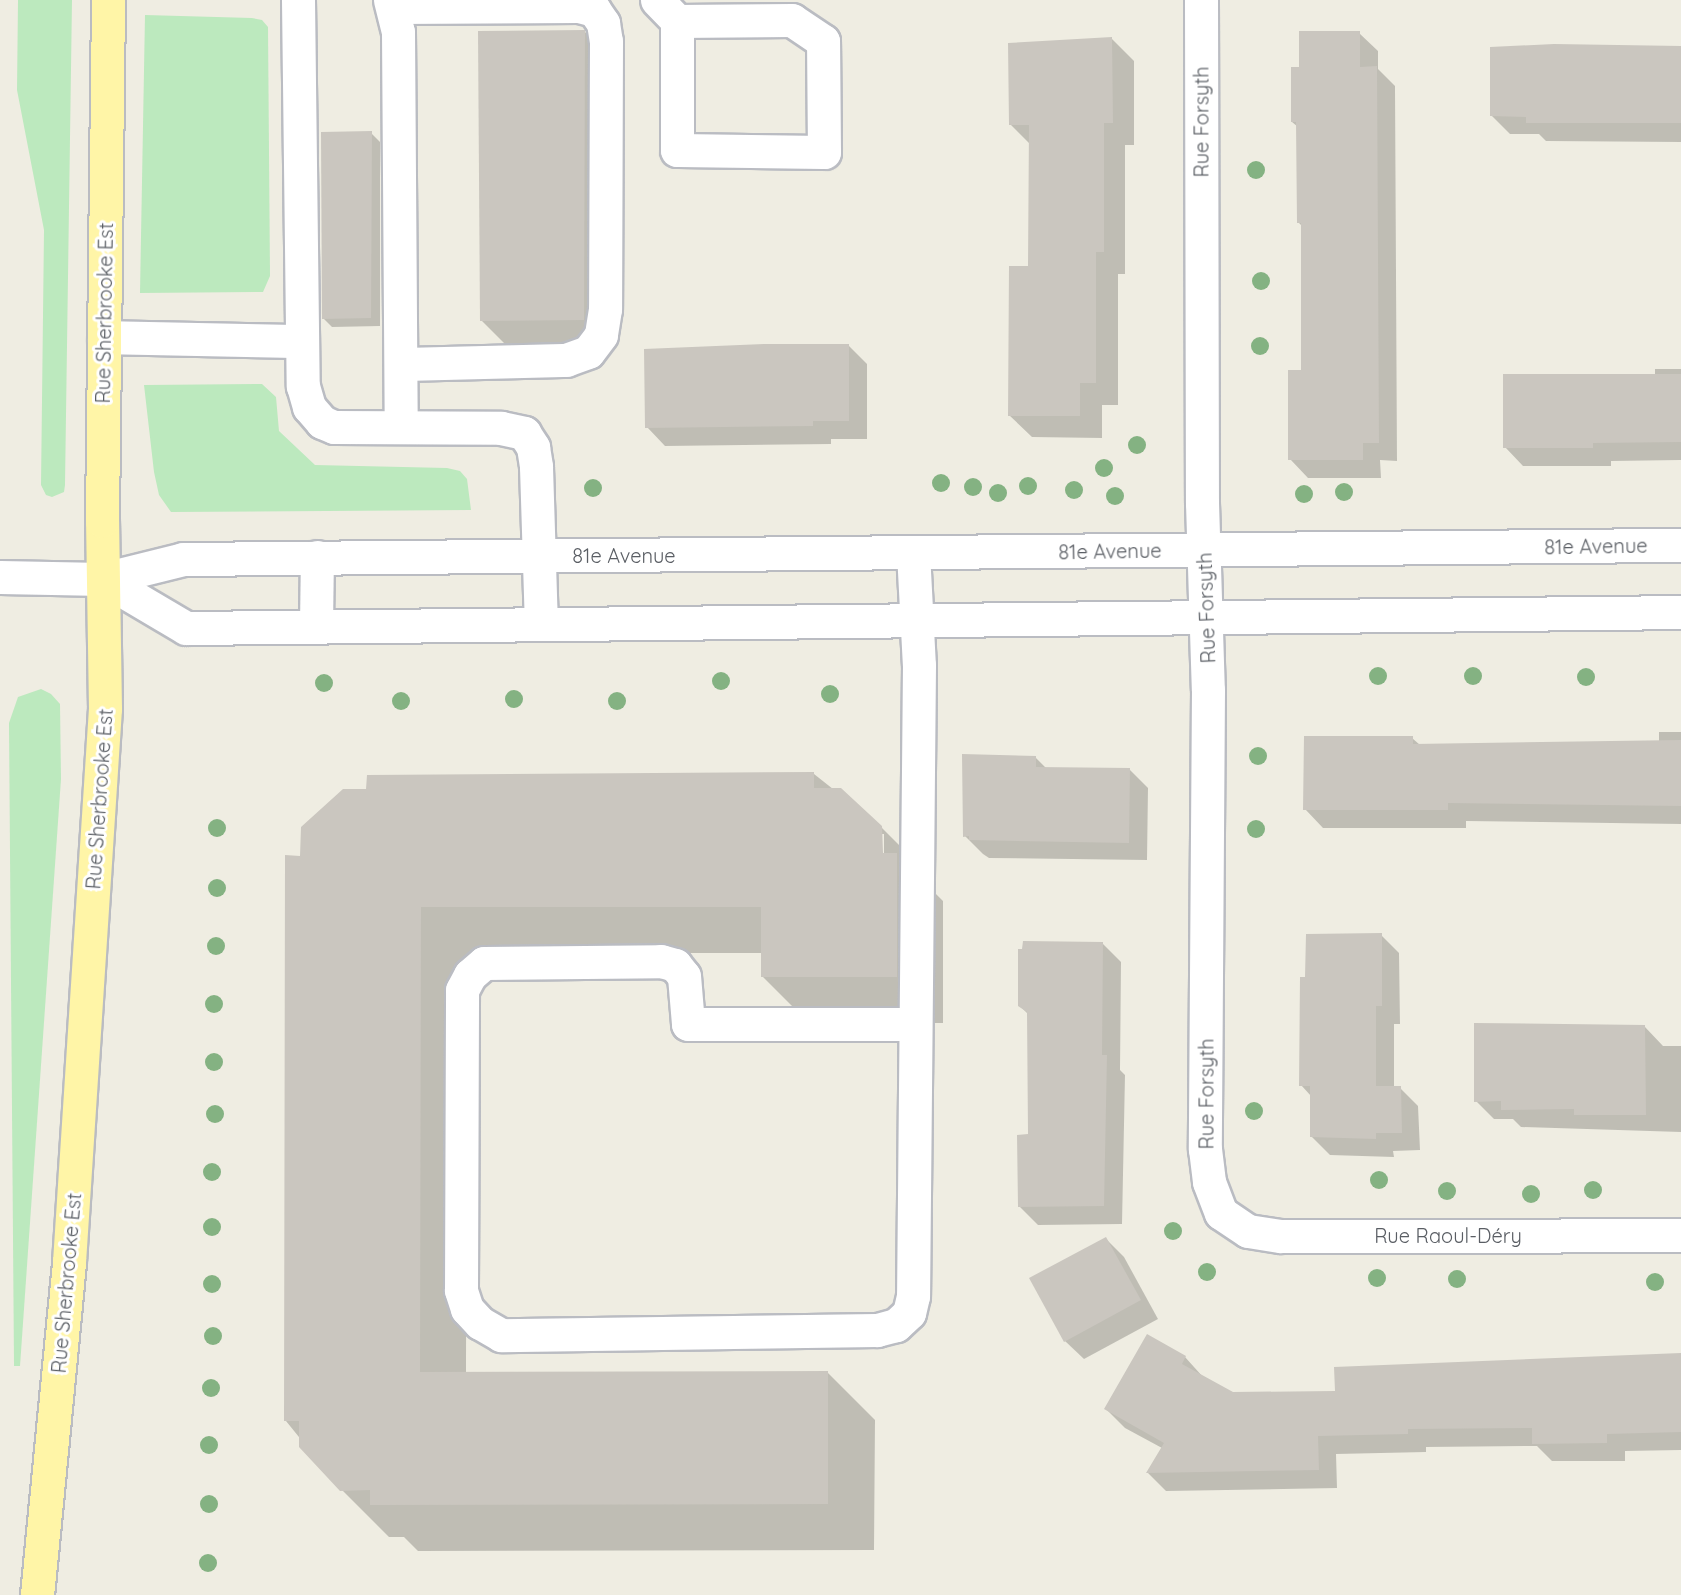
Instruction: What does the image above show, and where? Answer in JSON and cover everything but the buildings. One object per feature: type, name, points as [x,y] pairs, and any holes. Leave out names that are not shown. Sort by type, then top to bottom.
[{"type":"main road","name":"Rue Sherbrooke Est","points":[[37,1595],[69,1262],[105,721],[104,337],[108,0]]},
{"type":"street","points":[[298,0],[303,386],[309,408],[321,422],[334,427],[501,428],[524,433],[533,447],[536,467],[541,622]]},
{"type":"street","name":"Rue Forsyth","points":[[1201,0],[1203,550],[1207,616],[1205,1149],[1209,1182],[1221,1213]]},
{"type":"street","points":[[401,364],[566,360],[588,352],[601,335],[605,309],[606,41],[603,23],[594,10],[579,6],[392,4],[401,427]]},
{"type":"street","points":[[667,10],[792,20],[823,41],[824,152],[677,150],[667,10]]},
{"type":"street","points":[[104,337],[302,341]]},
{"type":"street","name":"81e Avenue","points":[[0,577],[103,579],[183,560],[317,557],[1681,545]]},
{"type":"street","points":[[913,552],[915,620],[920,665],[913,1296],[909,1313],[896,1325],[877,1330],[501,1335],[480,1323],[466,1309],[461,1290],[462,990],[470,975],[484,963],[661,961],[675,965],[684,976],[688,1024],[915,1024]]},
{"type":"street","points":[[316,625],[317,557]]},
{"type":"street","name":"81e Avenue","points":[[103,579],[186,628],[541,622],[1681,612]]},
{"type":"street","name":"Rue Raoul-Déry","points":[[1221,1213],[1248,1231],[1281,1236],[1681,1235]]},
{"type":"green space","points":[[18,0],[72,0],[65,485],[64,492],[52,497],[46,495],[41,485],[44,230],[17,90]]},
{"type":"green space","points":[[145,15],[252,18],[262,20],[268,27],[270,276],[263,292],[140,293]]},
{"type":"green space","points":[[262,384],[276,397],[279,431],[315,465],[447,468],[460,471],[467,479],[471,510],[171,512],[159,495],[154,472],[144,385]]},
{"type":"green space","points":[[41,689],[51,694],[60,704],[61,779],[20,1366],[14,1366],[9,723],[18,697]]}]
